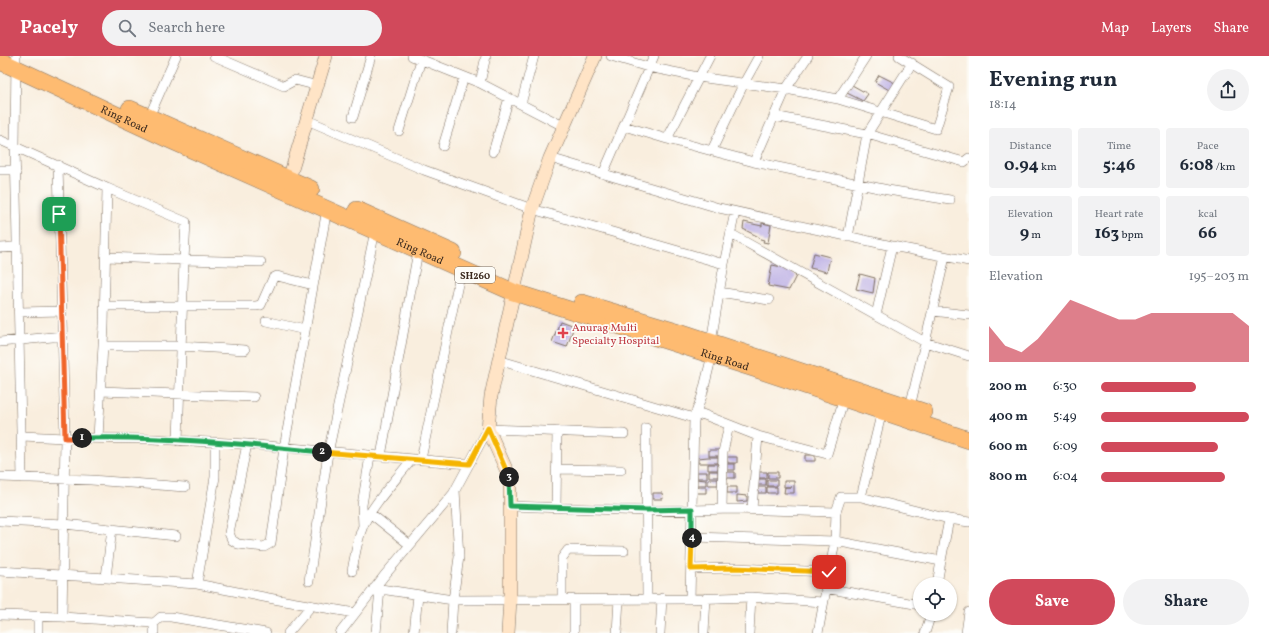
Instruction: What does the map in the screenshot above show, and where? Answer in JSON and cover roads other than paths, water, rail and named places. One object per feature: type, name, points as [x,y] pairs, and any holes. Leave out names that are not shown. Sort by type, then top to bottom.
[{"type":"highway","name":"Ring Road","points":[[11,60],[149,117],[289,179],[515,286]]},
{"type":"highway","name":"Ring Road","points":[[11,60],[166,138],[461,270],[969,427]]},
{"type":"highway","name":"Ring Road","points":[[712,348],[844,398],[969,440]]},
{"type":"street","points":[[149,117],[176,56]]},
{"type":"street","points":[[214,56],[284,86],[295,80],[318,86]]},
{"type":"street","points":[[289,179],[326,56]]},
{"type":"street","points":[[353,117],[370,56]]},
{"type":"street","points":[[412,56],[421,60],[436,60],[464,77],[480,83],[563,126]]},
{"type":"street","points":[[480,83],[486,56]]},
{"type":"street","points":[[521,104],[534,56]]},
{"type":"street","points":[[340,633],[455,490],[488,428],[491,396],[498,360],[532,209],[563,126],[595,56]]},
{"type":"street","points":[[611,56],[648,67],[698,77],[786,89],[838,99],[936,129],[949,87],[899,56]]},
{"type":"street","points":[[603,174],[654,56]]},
{"type":"street","points":[[667,139],[710,56]]},
{"type":"street","points":[[712,150],[744,83],[759,56]]},
{"type":"street","points":[[754,162],[786,89],[808,56]]},
{"type":"street","points":[[838,99],[866,56]]},
{"type":"street","points":[[11,60],[16,170],[22,478]]},
{"type":"street","points":[[399,131],[421,60]]},
{"type":"street","points":[[848,237],[867,134],[912,63]]},
{"type":"street","points":[[443,146],[464,77]]},
{"type":"street","points":[[493,152],[509,98]]},
{"type":"street","points":[[774,116],[867,134],[964,162],[969,158]]},
{"type":"street","points":[[307,120],[424,170],[532,209],[724,264]]},
{"type":"street","points":[[624,126],[754,162],[888,190],[950,200]]},
{"type":"street","points":[[0,140],[186,222],[178,440]]},
{"type":"street","points":[[550,158],[735,212],[848,237],[969,261]]},
{"type":"street","points":[[58,165],[66,480],[62,618]]},
{"type":"street","points":[[0,170],[16,170]]},
{"type":"street","points":[[98,438],[103,346],[107,188]]},
{"type":"street","points":[[247,444],[229,532],[232,540],[251,546],[264,547],[271,543],[284,448],[327,209]]},
{"type":"street","points":[[690,598],[694,418],[702,396],[712,348],[719,292],[735,212]]},
{"type":"street","points":[[309,581],[328,453],[375,231]]},
{"type":"street","points":[[731,234],[925,342],[969,356]]},
{"type":"street","points":[[876,315],[892,246]]},
{"type":"street","points":[[0,248],[17,247]]},
{"type":"street","points":[[381,456],[418,251]]},
{"type":"street","points":[[106,257],[261,262]]},
{"type":"street","points":[[910,408],[945,257]]},
{"type":"street","points":[[352,571],[358,542],[363,526],[370,513],[417,459],[461,270]]},
{"type":"street","points":[[104,306],[256,306],[261,305],[270,281],[277,276],[313,285]]},
{"type":"street","points":[[719,292],[768,300]]},
{"type":"street","points":[[19,312],[62,311]]},
{"type":"street","points":[[932,311],[969,315]]},
{"type":"street","points":[[266,321],[305,330]]},
{"type":"street","points":[[0,342],[63,336]]},
{"type":"street","points":[[103,346],[181,346],[245,350]]},
{"type":"street","points":[[498,360],[694,418],[702,414],[758,436],[827,454],[844,398]]},
{"type":"street","points":[[100,391],[254,397]]},
{"type":"street","points":[[861,497],[882,411]]},
{"type":"street","points":[[722,509],[723,452],[729,425]]},
{"type":"street","points":[[488,428],[624,434]]},
{"type":"street","points":[[488,428],[510,478],[510,599],[508,633]]},
{"type":"street","points":[[646,428],[647,599]]},
{"type":"street","points":[[556,508],[557,431]]},
{"type":"street","points":[[22,436],[178,440],[247,444],[328,453],[469,464]]},
{"type":"street","points":[[752,509],[758,436]]},
{"type":"street","points":[[197,584],[214,477],[215,443]]},
{"type":"street","points":[[363,526],[362,505],[370,456]]},
{"type":"street","points":[[556,469],[621,470]]},
{"type":"street","points":[[0,477],[185,487]]},
{"type":"street","points":[[451,633],[453,600],[459,557],[455,490]]},
{"type":"street","points":[[818,633],[825,588],[835,541],[836,512],[841,497],[861,497],[949,519],[969,522]]},
{"type":"street","points":[[510,506],[647,510],[752,509],[836,512]]},
{"type":"street","points":[[370,513],[410,545]]},
{"type":"street","points":[[938,577],[949,519]]},
{"type":"street","points":[[0,522],[64,524],[176,536]]},
{"type":"street","points":[[106,577],[112,529]]},
{"type":"street","points":[[692,537],[835,541],[941,561]]},
{"type":"street","points":[[562,599],[562,558],[568,550],[624,551]]},
{"type":"street","points":[[691,569],[735,568],[829,572]]},
{"type":"street","points":[[0,571],[197,584],[356,613]]},
{"type":"street","points":[[377,588],[453,600],[751,597],[824,602]]},
{"type":"street","points":[[376,633],[377,588]]},
{"type":"street","points":[[825,588],[913,604]]},
{"type":"street","points":[[414,633],[418,595]]},
{"type":"street","points":[[749,633],[751,597]]},
{"type":"street","points":[[660,633],[662,598]]},
{"type":"street","points":[[704,633],[706,598]]},
{"type":"street","points":[[574,599],[574,633]]},
{"type":"street","points":[[617,633],[619,599]]},
{"type":"street","points":[[288,633],[311,606]]},
{"type":"street","points":[[966,633],[969,612]]},
{"type":"street","points":[[0,615],[154,623],[161,617],[171,617],[266,633]]},
{"type":"street","points":[[38,616],[38,633]]},
{"type":"street","points":[[925,633],[928,621]]},
{"type":"street","points":[[154,623],[154,633]]},
{"type":"place","name":"Anurag Multi Specialty Hospital","points":[[563,333]]}]
